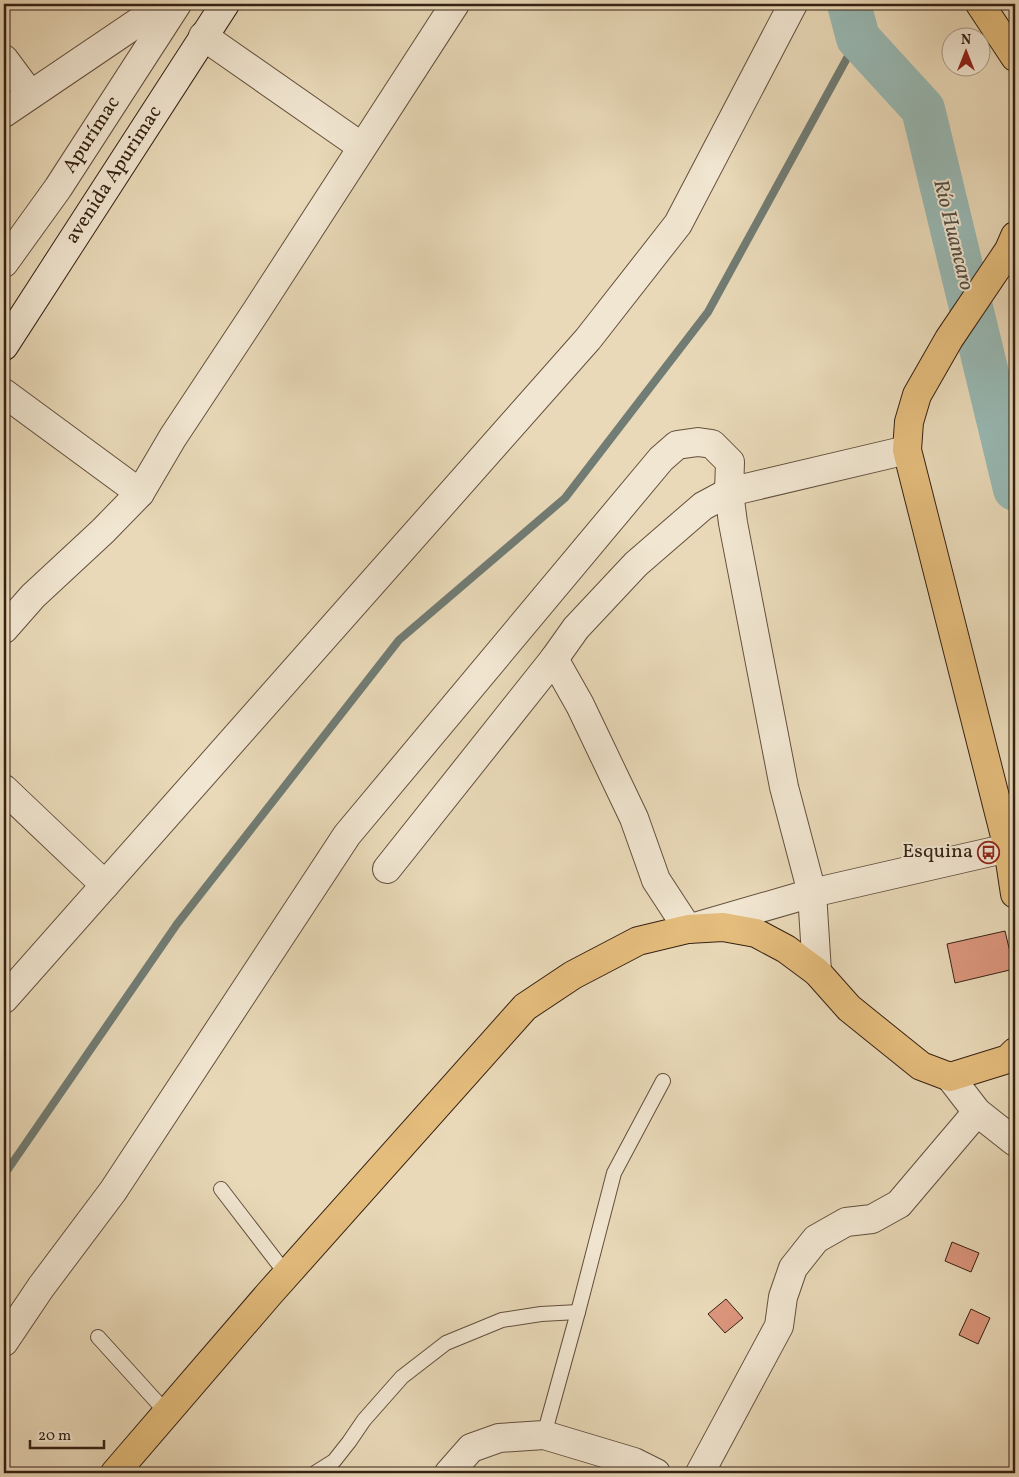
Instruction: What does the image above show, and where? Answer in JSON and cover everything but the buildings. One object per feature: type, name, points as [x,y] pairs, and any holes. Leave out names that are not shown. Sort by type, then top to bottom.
[{"type":"main road","points":[[980,4],[1015,57]]},
{"type":"main road","points":[[1012,243],[949,339],[917,395],[909,422],[908,450],[1012,846],[1015,894]]},
{"type":"main road","points":[[115,1473],[166,1412],[525,1007],[573,975],[638,941],[688,929],[723,927],[756,933],[786,949],[817,972],[849,1008],[921,1066],[950,1077],[1008,1059],[1015,1052]]},
{"type":"street","name":"avenida Apurimac","points":[[4,346],[225,4]]},
{"type":"street","points":[[4,629],[33,596],[103,531],[140,493],[173,437],[455,4]]},
{"type":"street","points":[[4,999],[588,339],[678,224],[794,4]]},
{"type":"street","name":"Apurímac","points":[[4,113],[162,6]]},
{"type":"street","name":"Apurímac","points":[[4,263],[58,188],[162,6]]},
{"type":"street","points":[[204,36],[362,148]]},
{"type":"street","points":[[4,59],[30,94]]},
{"type":"street","points":[[4,393],[140,493]]},
{"type":"street","points":[[4,1342],[41,1287],[113,1191],[347,835],[661,459],[677,445],[698,442],[712,444],[730,462],[729,492],[733,524],[784,787],[812,893],[817,972]]},
{"type":"street","points":[[387,870],[554,659],[576,628],[636,564],[703,506],[729,492],[908,450]]},
{"type":"street","points":[[554,659],[580,705],[634,818],[656,880],[688,929],[812,893],[1012,846]]},
{"type":"street","points":[[4,789],[105,885]]},
{"type":"street","points":[[950,1077],[977,1112],[1015,1142]]},
{"type":"street","points":[[700,1473],[779,1326],[783,1297],[792,1268],[816,1239],[846,1222],[872,1219],[899,1204],[977,1112]]},
{"type":"street","points":[[449,1473],[471,1448],[499,1438],[544,1436],[634,1462],[656,1473]]},
{"type":"lane","points":[[544,1436],[614,1173],[662,1081]]},
{"type":"lane","points":[[220,1189],[287,1275]]},
{"type":"lane","points":[[315,1473],[334,1461],[364,1420],[402,1377],[446,1343],[502,1320],[541,1314],[578,1312]]},
{"type":"lane","points":[[98,1337],[166,1412]]},
{"type":"waterway","name":"Río Huancaro","points":[[849,4],[858,38],[923,109],[1015,489]]},
{"type":"waterway","points":[[4,1175],[177,924],[399,640],[565,498],[708,312],[858,38]]},
{"type":"place","name":"Esquina","points":[[989,852]]}]
